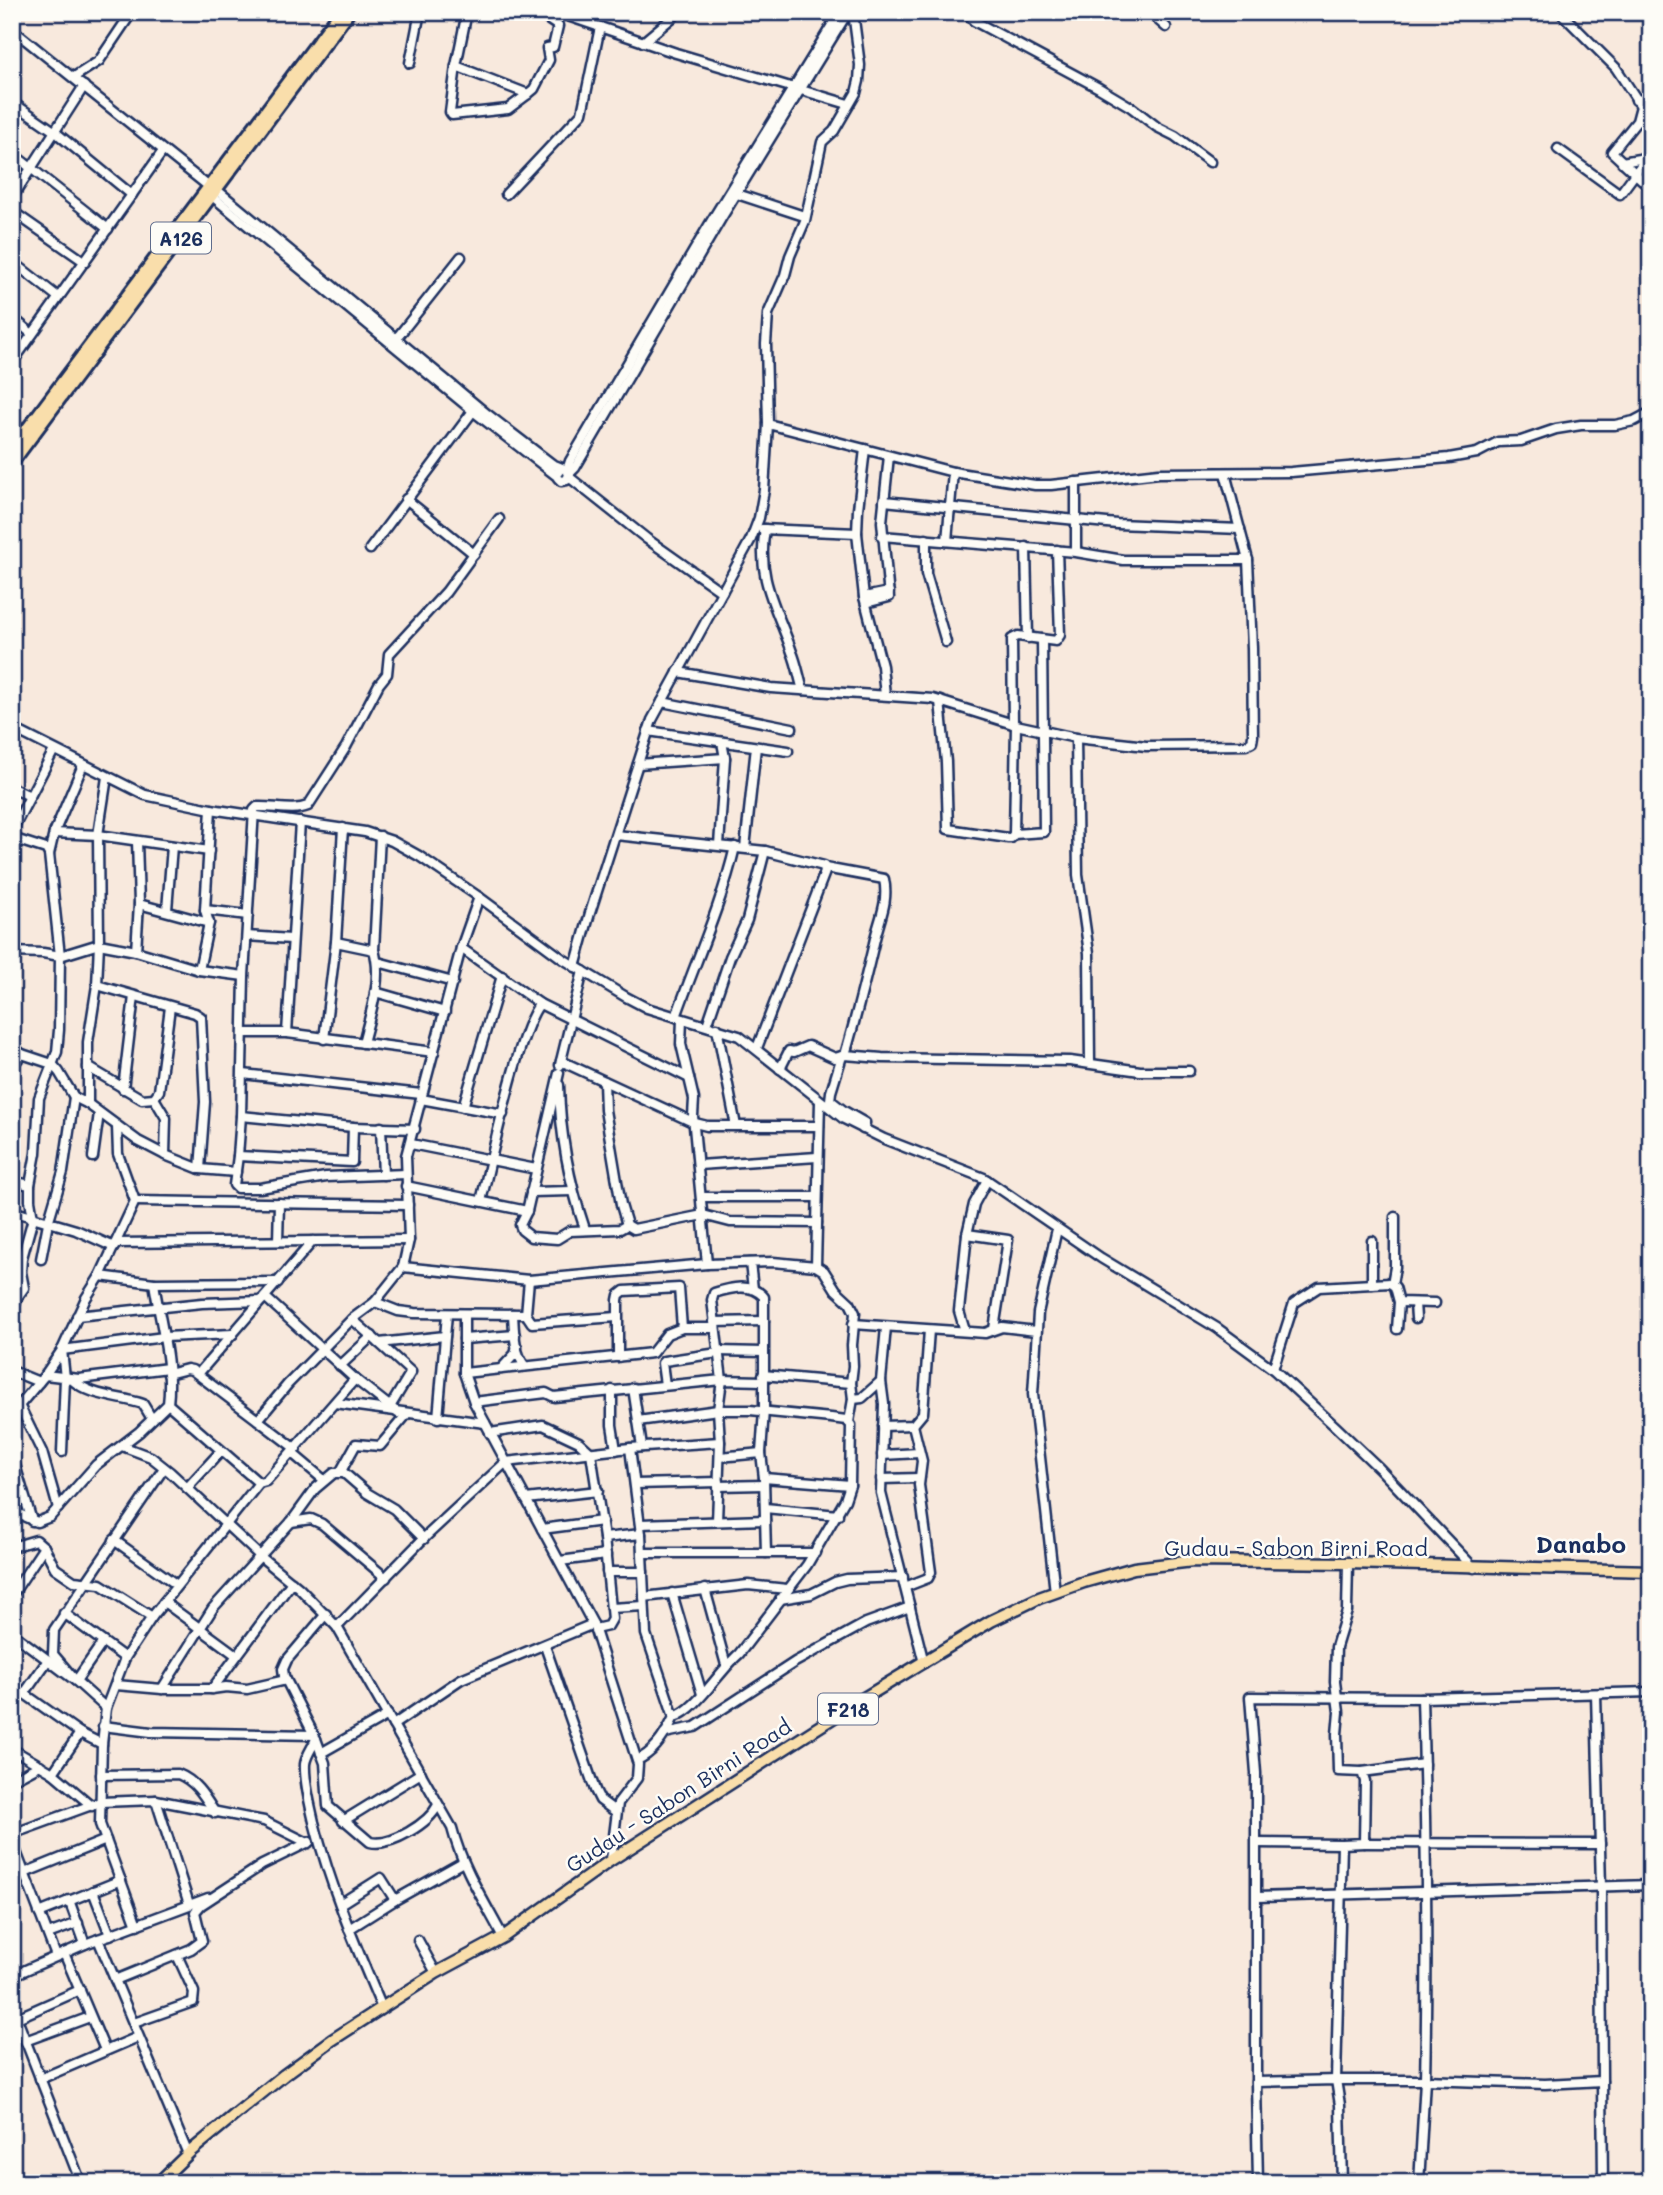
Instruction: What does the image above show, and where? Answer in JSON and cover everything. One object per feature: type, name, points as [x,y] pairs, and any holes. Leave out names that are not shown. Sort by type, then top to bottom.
[{"type":"highway","name":"A126","points":[[12,463],[213,191],[340,12]]},
{"type":"highway","name":"A126","points":[[12,449],[349,12]]},
{"type":"main road","name":"Gudau - Sabon Birni Road","points":[[158,2183],[188,2154],[284,2074],[382,2008],[436,1973],[503,1937],[611,1860],[991,1620],[1055,1592],[1134,1568],[1181,1562],[1348,1563],[1651,1571]]},
{"type":"street","points":[[74,77],[99,61],[132,12]]},
{"type":"street","points":[[410,64],[419,12]]},
{"type":"street","points":[[467,12],[456,66],[450,112],[452,115],[508,109],[534,89],[549,60],[547,48],[553,47],[558,26],[540,12]]},
{"type":"street","points":[[540,12],[553,16],[565,15],[643,42],[848,104]]},
{"type":"street","points":[[643,42],[679,12]]},
{"type":"street","points":[[798,89],[840,12]]},
{"type":"street","points":[[565,474],[570,461],[733,192],[798,89],[851,12]]},
{"type":"street","points":[[628,1225],[621,1230],[570,1231],[557,1240],[531,1237],[520,1225],[527,1211],[572,1018],[590,914],[648,731],[755,529],[764,490],[768,424],[768,314],[804,221],[822,142],[834,131],[859,81],[860,65],[851,12]]},
{"type":"street","points":[[967,12],[974,21],[1053,61],[1131,107],[1210,162]]},
{"type":"street","points":[[1149,12],[1166,27]]},
{"type":"street","points":[[1560,12],[1616,68],[1639,103],[1651,130]]},
{"type":"street","points":[[506,194],[582,113],[600,27]]},
{"type":"street","points":[[12,29],[507,430],[647,539],[722,592]]},
{"type":"street","points":[[456,66],[528,94]]},
{"type":"street","points":[[12,198],[84,86]]},
{"type":"street","points":[[1651,105],[1644,99],[1639,103],[1637,121],[1612,152],[1651,188]]},
{"type":"street","points":[[12,102],[54,131],[132,195]]},
{"type":"street","points":[[1558,149],[1618,194],[1622,193],[1636,175],[1648,155]]},
{"type":"street","points":[[12,363],[163,151]]},
{"type":"street","points":[[12,153],[108,229]]},
{"type":"street","points":[[1622,162],[1648,155]]},
{"type":"street","points":[[213,191],[473,411],[565,474]]},
{"type":"street","points":[[733,192],[804,216]]},
{"type":"street","points":[[565,474],[575,468],[733,192]]},
{"type":"street","points":[[12,211],[85,262]]},
{"type":"street","points":[[396,339],[461,257]]},
{"type":"street","points":[[12,261],[58,298]]},
{"type":"street","points":[[12,317],[32,334]]},
{"type":"street","points":[[370,549],[473,411]]},
{"type":"street","points":[[768,424],[953,472],[1035,485],[1159,473],[1291,472],[1449,458],[1476,453],[1498,442],[1521,441],[1556,429],[1634,421],[1651,412]]},
{"type":"street","points":[[865,449],[858,533],[865,600],[882,666],[885,695]]},
{"type":"street","points":[[865,600],[889,592],[882,536],[889,456]]},
{"type":"street","points":[[552,464],[570,461]]},
{"type":"street","points":[[947,541],[953,472]]},
{"type":"street","points":[[678,672],[771,688],[940,701],[1014,725],[1076,738],[1146,746],[1246,745],[1252,742],[1248,560],[1226,473]]},
{"type":"street","points":[[1076,482],[1076,552]]},
{"type":"street","points":[[406,499],[474,554]]},
{"type":"street","points":[[884,501],[1076,521],[1240,528]]},
{"type":"street","points":[[406,1174],[326,1177],[251,1188],[237,1188],[234,1185],[241,1116],[244,976],[254,810],[257,807],[279,806],[299,810],[308,806],[346,747],[387,674],[389,654],[446,592],[499,519]]},
{"type":"street","points":[[755,529],[858,533]]},
{"type":"street","points":[[765,529],[764,574],[769,596],[793,654],[803,690]]},
{"type":"street","points":[[882,536],[1058,550],[1123,560],[1248,560]]},
{"type":"street","points":[[926,539],[926,574],[946,642]]},
{"type":"street","points":[[1026,547],[1028,638]]},
{"type":"street","points":[[1014,834],[1011,642],[1014,637],[1056,641],[1060,635],[1058,550]]},
{"type":"street","points":[[940,701],[946,762],[948,829],[1008,838],[1014,834],[1045,831],[1042,639]]},
{"type":"street","points":[[662,702],[792,728]]},
{"type":"street","points":[[12,746],[16,730],[145,795],[211,809],[343,828],[380,836],[402,845],[480,897],[579,969],[647,1007],[739,1036],[820,1101],[863,1129],[987,1180],[1057,1229],[1217,1328],[1273,1369],[1379,1468],[1474,1568]]},
{"type":"street","points":[[648,731],[788,751]]},
{"type":"street","points":[[1076,738],[1078,863],[1089,953],[1090,1063]]},
{"type":"street","points":[[719,845],[725,758],[722,742]]},
{"type":"street","points":[[745,848],[756,747]]},
{"type":"street","points":[[12,831],[54,750]]},
{"type":"street","points":[[638,764],[725,758]]},
{"type":"street","points":[[12,1311],[17,1303],[14,1298],[24,1288],[22,1258],[33,1218],[30,1185],[36,1153],[39,1098],[57,1052],[61,1013],[60,956],[49,854],[54,833],[83,765]]},
{"type":"street","points":[[88,1104],[88,1042],[97,985],[99,944],[98,835],[107,777]]},
{"type":"street","points":[[12,788],[30,796]]},
{"type":"street","points":[[199,970],[209,923],[205,910],[211,809]]},
{"type":"street","points":[[287,1033],[300,822]]},
{"type":"street","points":[[324,1039],[336,942],[343,828]]},
{"type":"street","points":[[54,833],[98,835],[209,852]]},
{"type":"street","points":[[616,835],[765,851],[821,864],[825,868],[884,878],[887,897],[874,941],[865,989],[831,1092],[831,1100],[865,1123],[863,1129]]},
{"type":"street","points":[[363,1043],[375,992],[378,962],[374,950],[380,836]]},
{"type":"street","points":[[12,838],[46,849],[49,854]]},
{"type":"street","points":[[136,951],[139,904],[137,841]]},
{"type":"street","points":[[167,910],[172,846]]},
{"type":"street","points":[[707,1264],[694,1099],[681,1044],[679,1018],[702,942],[724,892],[735,847]]},
{"type":"street","points":[[707,1025],[730,957],[747,920],[765,851]]},
{"type":"street","points":[[757,1048],[825,868]]},
{"type":"street","points":[[258,1420],[288,1384],[352,1319],[375,1302],[403,1267],[409,1240],[406,1156],[461,948],[480,897]]},
{"type":"street","points":[[139,904],[209,923]]},
{"type":"street","points":[[205,910],[248,915]]},
{"type":"street","points":[[247,936],[291,939]]},
{"type":"street","points":[[336,942],[374,950]]},
{"type":"street","points":[[12,952],[60,956],[99,944],[136,951],[199,970],[244,976]]},
{"type":"street","points":[[461,948],[540,1004],[689,1078]]},
{"type":"street","points":[[378,962],[453,982]]},
{"type":"street","points":[[463,1107],[502,976]]},
{"type":"street","points":[[97,985],[201,1017],[205,1102],[200,1169]]},
{"type":"street","points":[[375,992],[445,1012]]},
{"type":"street","points":[[123,1089],[134,996]]},
{"type":"street","points":[[481,1202],[533,1012],[540,1004]]},
{"type":"street","points":[[88,1067],[142,1099],[153,1097],[159,1091],[170,1007]]},
{"type":"street","points":[[717,1028],[736,1126]]},
{"type":"street","points":[[244,1032],[287,1033],[434,1052]]},
{"type":"street","points":[[12,1046],[22,1054],[51,1064],[74,1097],[88,1104],[138,1141],[200,1169],[236,1172]]},
{"type":"street","points":[[780,1069],[789,1051],[798,1051],[808,1046],[835,1058],[844,1055],[1090,1063],[1140,1071],[1189,1071]]},
{"type":"street","points":[[12,1066],[22,1054]]},
{"type":"street","points":[[561,1061],[695,1123],[819,1126]]},
{"type":"street","points":[[559,1073],[560,1120],[572,1191],[585,1229]]},
{"type":"street","points":[[243,1074],[421,1096],[503,1114]]},
{"type":"street","points":[[604,1081],[621,1205],[628,1225],[634,1229],[703,1215],[730,1222],[817,1223]]},
{"type":"street","points":[[41,1259],[63,1172],[74,1097]]},
{"type":"street","points":[[153,1097],[166,1118],[165,1155]]},
{"type":"street","points":[[816,1266],[820,1101]]},
{"type":"street","points":[[93,1157],[99,1113]]},
{"type":"street","points":[[241,1116],[415,1129]]},
{"type":"street","points":[[12,1414],[62,1350],[135,1201],[118,1154],[117,1126]]},
{"type":"street","points":[[238,1156],[352,1162],[353,1126]]},
{"type":"street","points":[[381,1128],[383,1175]]},
{"type":"street","points":[[411,1144],[536,1169]]},
{"type":"street","points":[[699,1165],[817,1157]]},
{"type":"street","points":[[965,1331],[959,1311],[967,1234],[974,1204],[987,1180]]},
{"type":"street","points":[[12,1181],[30,1185]]},
{"type":"street","points":[[406,1186],[527,1211]]},
{"type":"street","points":[[531,1192],[572,1191]]},
{"type":"street","points":[[702,1198],[817,1197]]},
{"type":"street","points":[[135,1201],[408,1205]]},
{"type":"street","points":[[278,1241],[279,1203]]},
{"type":"street","points":[[12,1211],[115,1245],[409,1240]]},
{"type":"street","points":[[1395,1217],[1395,1267],[1392,1284],[1399,1302],[1397,1329]]},
{"type":"street","points":[[1055,1592],[1033,1410],[1038,1312],[1057,1229]]},
{"type":"street","points":[[967,1234],[1008,1240],[994,1329]]},
{"type":"street","points":[[198,1374],[313,1241]]},
{"type":"street","points":[[1372,1241],[1372,1284]]},
{"type":"street","points":[[750,1262],[753,1289]]},
{"type":"street","points":[[403,1267],[529,1280],[707,1264],[774,1262],[816,1266],[824,1271],[836,1290],[853,1308],[850,1485],[838,1515],[815,1553],[739,1654],[726,1665],[698,1701],[674,1717],[649,1755],[637,1760]]},
{"type":"street","points":[[100,1276],[154,1283],[278,1282]]},
{"type":"street","points":[[529,1280],[526,1314],[532,1323],[617,1317]]},
{"type":"street","points":[[12,1511],[34,1522],[50,1517],[96,1465],[122,1446],[168,1404],[168,1371],[154,1283]]},
{"type":"street","points":[[1273,1369],[1294,1303],[1319,1287],[1392,1284]]},
{"type":"street","points":[[618,1357],[619,1295],[624,1291],[679,1288],[682,1328]]},
{"type":"street","points":[[717,1521],[722,1380],[712,1300],[714,1293],[730,1289],[753,1289],[764,1297],[764,1410],[761,1453],[766,1553]]},
{"type":"street","points":[[77,1316],[263,1299],[355,1379],[398,1411]]},
{"type":"street","points":[[375,1302],[398,1311],[464,1315],[526,1314]]},
{"type":"street","points":[[1399,1302],[1435,1303]]},
{"type":"street","points":[[1415,1303],[1416,1318]]},
{"type":"street","points":[[438,1418],[447,1314]]},
{"type":"street","points":[[513,1314],[517,1347],[521,1362],[525,1366]]},
{"type":"street","points":[[464,1315],[464,1373],[474,1402],[594,1626],[637,1760],[637,1778],[618,1802],[611,1860]]},
{"type":"street","points":[[162,1689],[213,1608],[292,1522],[324,1480],[341,1471],[356,1444],[380,1446],[398,1411],[411,1373],[352,1319]]},
{"type":"street","points":[[464,1373],[652,1353],[664,1336],[682,1328],[764,1321]]},
{"type":"street","points":[[853,1324],[987,1333],[994,1329],[1010,1328],[1036,1331]]},
{"type":"street","points":[[886,1327],[881,1381],[884,1404],[881,1493],[924,1663]]},
{"type":"street","points":[[883,1426],[913,1425],[923,1413],[929,1330]]},
{"type":"street","points":[[62,1350],[164,1337],[233,1334]]},
{"type":"street","points":[[464,1339],[515,1335]]},
{"type":"street","points":[[340,1366],[372,1336]]},
{"type":"street","points":[[379,1343],[445,1336]]},
{"type":"street","points":[[501,1369],[515,1354],[517,1347]]},
{"type":"street","points":[[62,1350],[68,1378],[62,1452]]},
{"type":"street","points":[[665,1385],[664,1361],[718,1352],[763,1352]]},
{"type":"street","points":[[12,1371],[42,1378],[68,1378],[187,1369],[198,1374],[258,1420],[324,1480]]},
{"type":"street","points":[[68,1378],[79,1386],[102,1395],[143,1404],[152,1419]]},
{"type":"street","points":[[474,1402],[546,1393],[554,1397],[722,1380],[763,1378],[850,1383]]},
{"type":"street","points":[[137,1925],[100,1824],[103,1726],[106,1708],[125,1658],[152,1617],[225,1523],[259,1483],[266,1482],[294,1451],[355,1379]]},
{"type":"street","points":[[853,1399],[862,1398],[881,1381]]},
{"type":"street","points":[[633,1388],[642,1447]]},
{"type":"street","points":[[612,1390],[612,1425],[616,1450]]},
{"type":"street","points":[[335,1403],[485,1423]]},
{"type":"street","points":[[168,1404],[259,1483]]},
{"type":"street","points":[[19,1405],[41,1452],[58,1508]]},
{"type":"street","points":[[638,1421],[719,1410],[764,1410],[849,1422]]},
{"type":"street","points":[[393,1725],[461,1679],[594,1626],[608,1626],[610,1623],[606,1555],[591,1453],[579,1443],[543,1425],[490,1433]]},
{"type":"street","points":[[780,1599],[811,1594],[847,1579],[904,1582],[928,1578],[931,1572],[919,1478],[922,1467],[913,1425]]},
{"type":"street","points":[[337,1627],[424,1539],[506,1462],[630,1448],[720,1442]]},
{"type":"street","points":[[122,1446],[151,1457],[292,1582],[337,1627],[452,1828],[463,1862],[503,1937]]},
{"type":"street","points":[[630,1448],[643,1553],[646,1633],[674,1717]]},
{"type":"street","points":[[187,1488],[221,1451]]},
{"type":"street","points":[[720,1457],[761,1453]]},
{"type":"street","points":[[882,1455],[919,1453]]},
{"type":"street","points":[[12,1455],[38,1534],[36,1541]]},
{"type":"street","points":[[76,1681],[53,1654],[54,1630],[164,1468]]},
{"type":"street","points":[[341,1471],[372,1497],[394,1509],[424,1539]]},
{"type":"street","points":[[881,1479],[919,1478]]},
{"type":"street","points":[[635,1484],[764,1481],[850,1485]]},
{"type":"street","points":[[526,1499],[598,1491]]},
{"type":"street","points":[[765,1508],[838,1515]]},
{"type":"street","points":[[12,1519],[23,1517]]},
{"type":"street","points":[[292,1522],[311,1519],[322,1524],[386,1578]]},
{"type":"street","points":[[640,1524],[765,1520]]},
{"type":"street","points":[[542,1529],[602,1521]]},
{"type":"street","points":[[604,1538],[641,1534]]},
{"type":"street","points":[[114,1540],[177,1585]]},
{"type":"street","points":[[12,1547],[36,1541]]},
{"type":"street","points":[[36,1541],[44,1547],[55,1569],[74,1581],[100,1584],[152,1617]]},
{"type":"street","points":[[12,1595],[44,1547]]},
{"type":"street","points":[[643,1553],[815,1553]]},
{"type":"street","points":[[560,1561],[606,1555]]},
{"type":"street","points":[[1348,1563],[1347,1611],[1336,1647],[1339,1771],[1362,1772],[1424,1764]]},
{"type":"street","points":[[607,1572],[643,1572]]},
{"type":"street","points":[[212,1689],[292,1582]]},
{"type":"street","points":[[611,1608],[705,1588],[748,1585],[787,1589]]},
{"type":"street","points":[[705,1588],[726,1665]]},
{"type":"street","points":[[672,1593],[702,1694]]},
{"type":"street","points":[[164,1602],[236,1655]]},
{"type":"street","points":[[665,1733],[695,1727],[795,1662],[866,1623],[910,1607]]},
{"type":"street","points":[[64,1613],[125,1658]]},
{"type":"street","points":[[326,1614],[287,1660],[283,1669],[286,1681],[321,1753],[327,1774],[328,1806],[370,1842],[385,1843],[403,1836],[433,1814],[438,1805]]},
{"type":"street","points":[[12,1634],[76,1681],[106,1708]]},
{"type":"street","points":[[76,1681],[103,1642]]},
{"type":"street","points":[[545,1646],[595,1790],[600,1800],[616,1812]]},
{"type":"street","points":[[24,1694],[48,1660]]},
{"type":"street","points":[[116,1685],[162,1689],[247,1689],[286,1681]]},
{"type":"street","points":[[12,1685],[80,1733],[102,1744]]},
{"type":"street","points":[[1258,2183],[1256,1773],[1250,1697],[1422,1698],[1651,1692]]},
{"type":"street","points":[[1596,1694],[1601,1886],[1603,2183]]},
{"type":"street","points":[[1419,2183],[1427,2021],[1425,1973],[1428,1891],[1422,1698]]},
{"type":"street","points":[[321,1753],[388,1715]]},
{"type":"street","points":[[103,1726],[151,1732],[315,1737]]},
{"type":"street","points":[[53,1773],[80,1733]]},
{"type":"street","points":[[315,1737],[305,1762],[318,1838],[349,1929],[382,2008]]},
{"type":"street","points":[[12,1749],[53,1773],[92,1806]]},
{"type":"street","points":[[12,1780],[40,1765]]},
{"type":"street","points":[[1362,1772],[1365,1781],[1363,1843]]},
{"type":"street","points":[[343,1821],[421,1773]]},
{"type":"street","points":[[101,1775],[178,1774],[188,1778],[215,1813]]},
{"type":"street","points":[[12,1834],[100,1802],[156,1800],[264,1821],[307,1843]]},
{"type":"street","points":[[156,1800],[189,1904]]},
{"type":"street","points":[[115,1980],[191,1949],[202,1941],[195,1912],[261,1865],[318,1838]]},
{"type":"street","points":[[12,1878],[106,1840]]},
{"type":"street","points":[[12,1841],[48,1934],[80,1990],[105,2050]]},
{"type":"street","points":[[1257,1843],[1600,1844]]},
{"type":"street","points":[[1342,1843],[1336,2080],[1340,2105],[1342,2183]]},
{"type":"street","points":[[349,1929],[395,1899],[463,1862]]},
{"type":"street","points":[[340,1904],[380,1878],[395,1899]]},
{"type":"street","points":[[39,1913],[121,1880]]},
{"type":"street","points":[[1258,1897],[1651,1885]]},
{"type":"street","points":[[93,1891],[110,1935]]},
{"type":"street","points":[[12,1976],[85,1944],[216,1895]]},
{"type":"street","points":[[69,1900],[85,1944]]},
{"type":"street","points":[[48,1934],[78,1923]]},
{"type":"street","points":[[98,1939],[188,2154]]},
{"type":"street","points":[[418,1940],[436,1973]]},
{"type":"street","points":[[134,2024],[192,2002],[194,1992],[177,1955]]},
{"type":"street","points":[[16,2018],[80,1990]]},
{"type":"street","points":[[12,2006],[81,2183]]},
{"type":"street","points":[[25,2041],[90,2017]]},
{"type":"street","points":[[40,2079],[138,2037]]},
{"type":"street","points":[[1256,2082],[1425,2080],[1545,2084],[1602,2081]]},
{"type":"district","name":"Danabo","points":[[1581,1543]]}]
